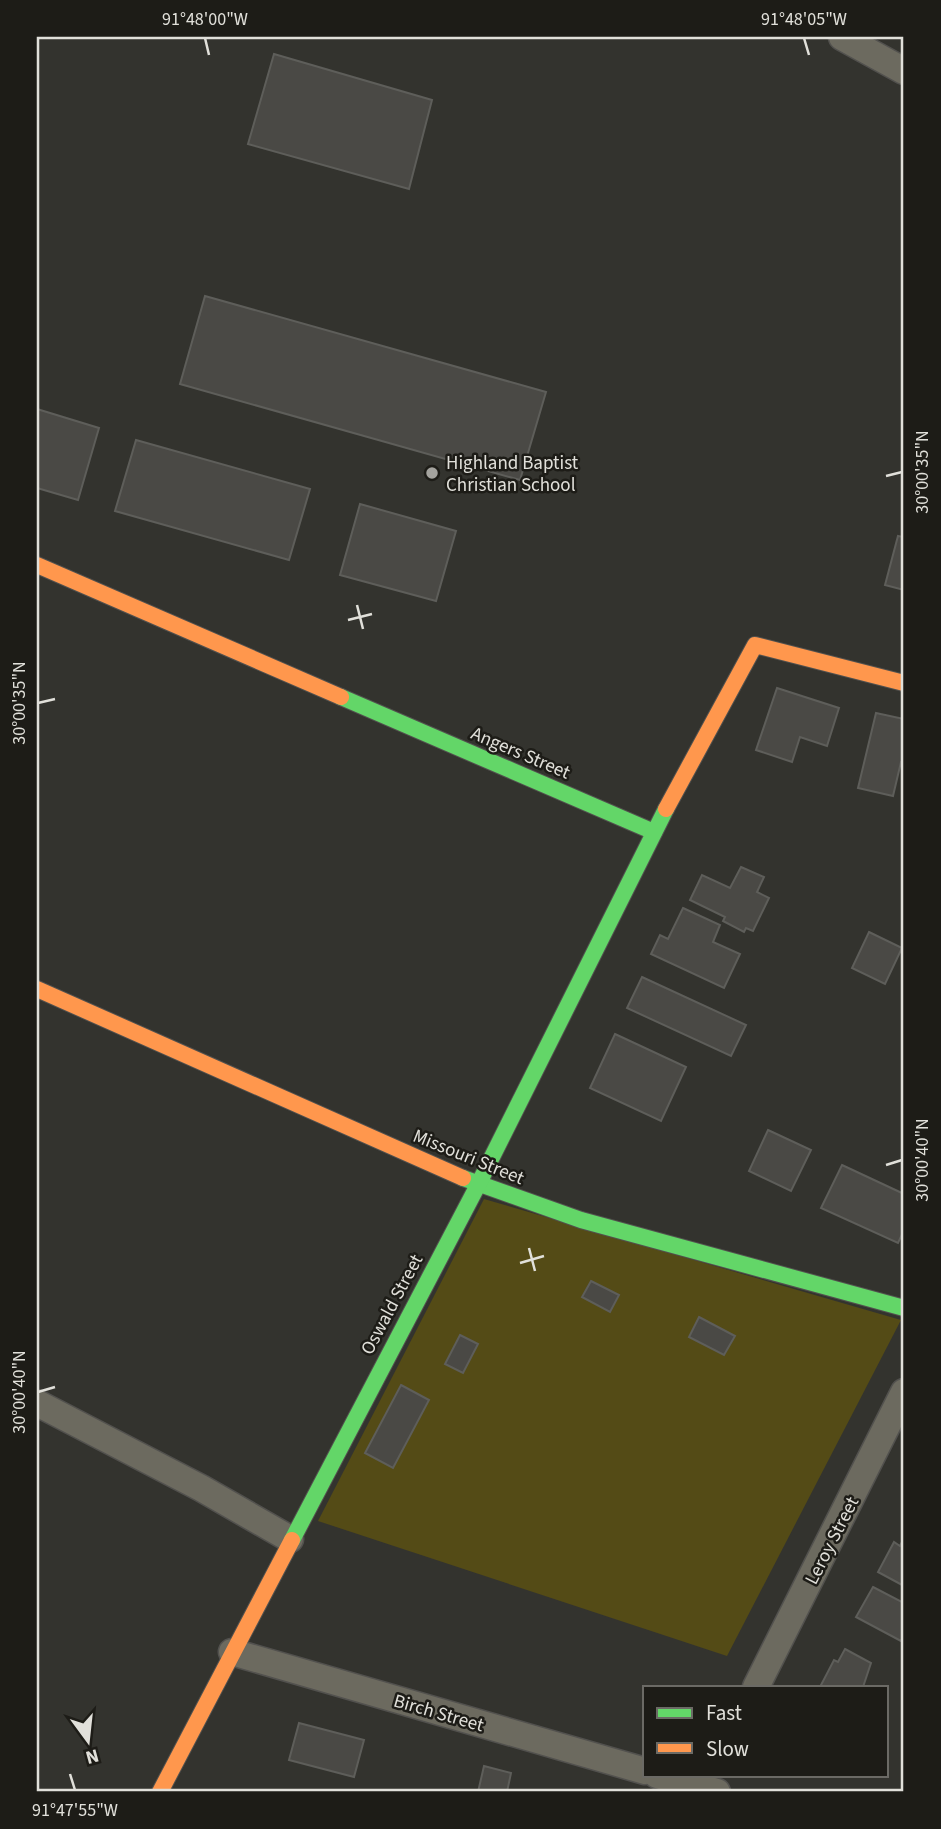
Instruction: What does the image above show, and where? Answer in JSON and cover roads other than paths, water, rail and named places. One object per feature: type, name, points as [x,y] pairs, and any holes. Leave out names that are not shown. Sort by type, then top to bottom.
[{"type":"street","points":[[842,37],[904,71]]},
{"type":"street","name":"Angers Street","points":[[37,565],[654,832]]},
{"type":"street","points":[[654,832],[755,645],[904,683]]},
{"type":"street","name":"Oswald Street","points":[[160,1792],[290,1539],[478,1185],[654,832]]},
{"type":"street","name":"Missouri Street","points":[[37,989],[478,1185],[581,1220],[904,1308]]},
{"type":"street","name":"Leroy Street","points":[[757,1686],[904,1392]]},
{"type":"street","points":[[37,1403],[201,1488],[290,1539]]},
{"type":"street","name":"Birch Street","points":[[232,1652],[643,1770]]},
{"type":"street","points":[[662,1776],[711,1785]]},
{"type":"place","name":"Highland Baptist Christian School","points":[[432,473]]}]
